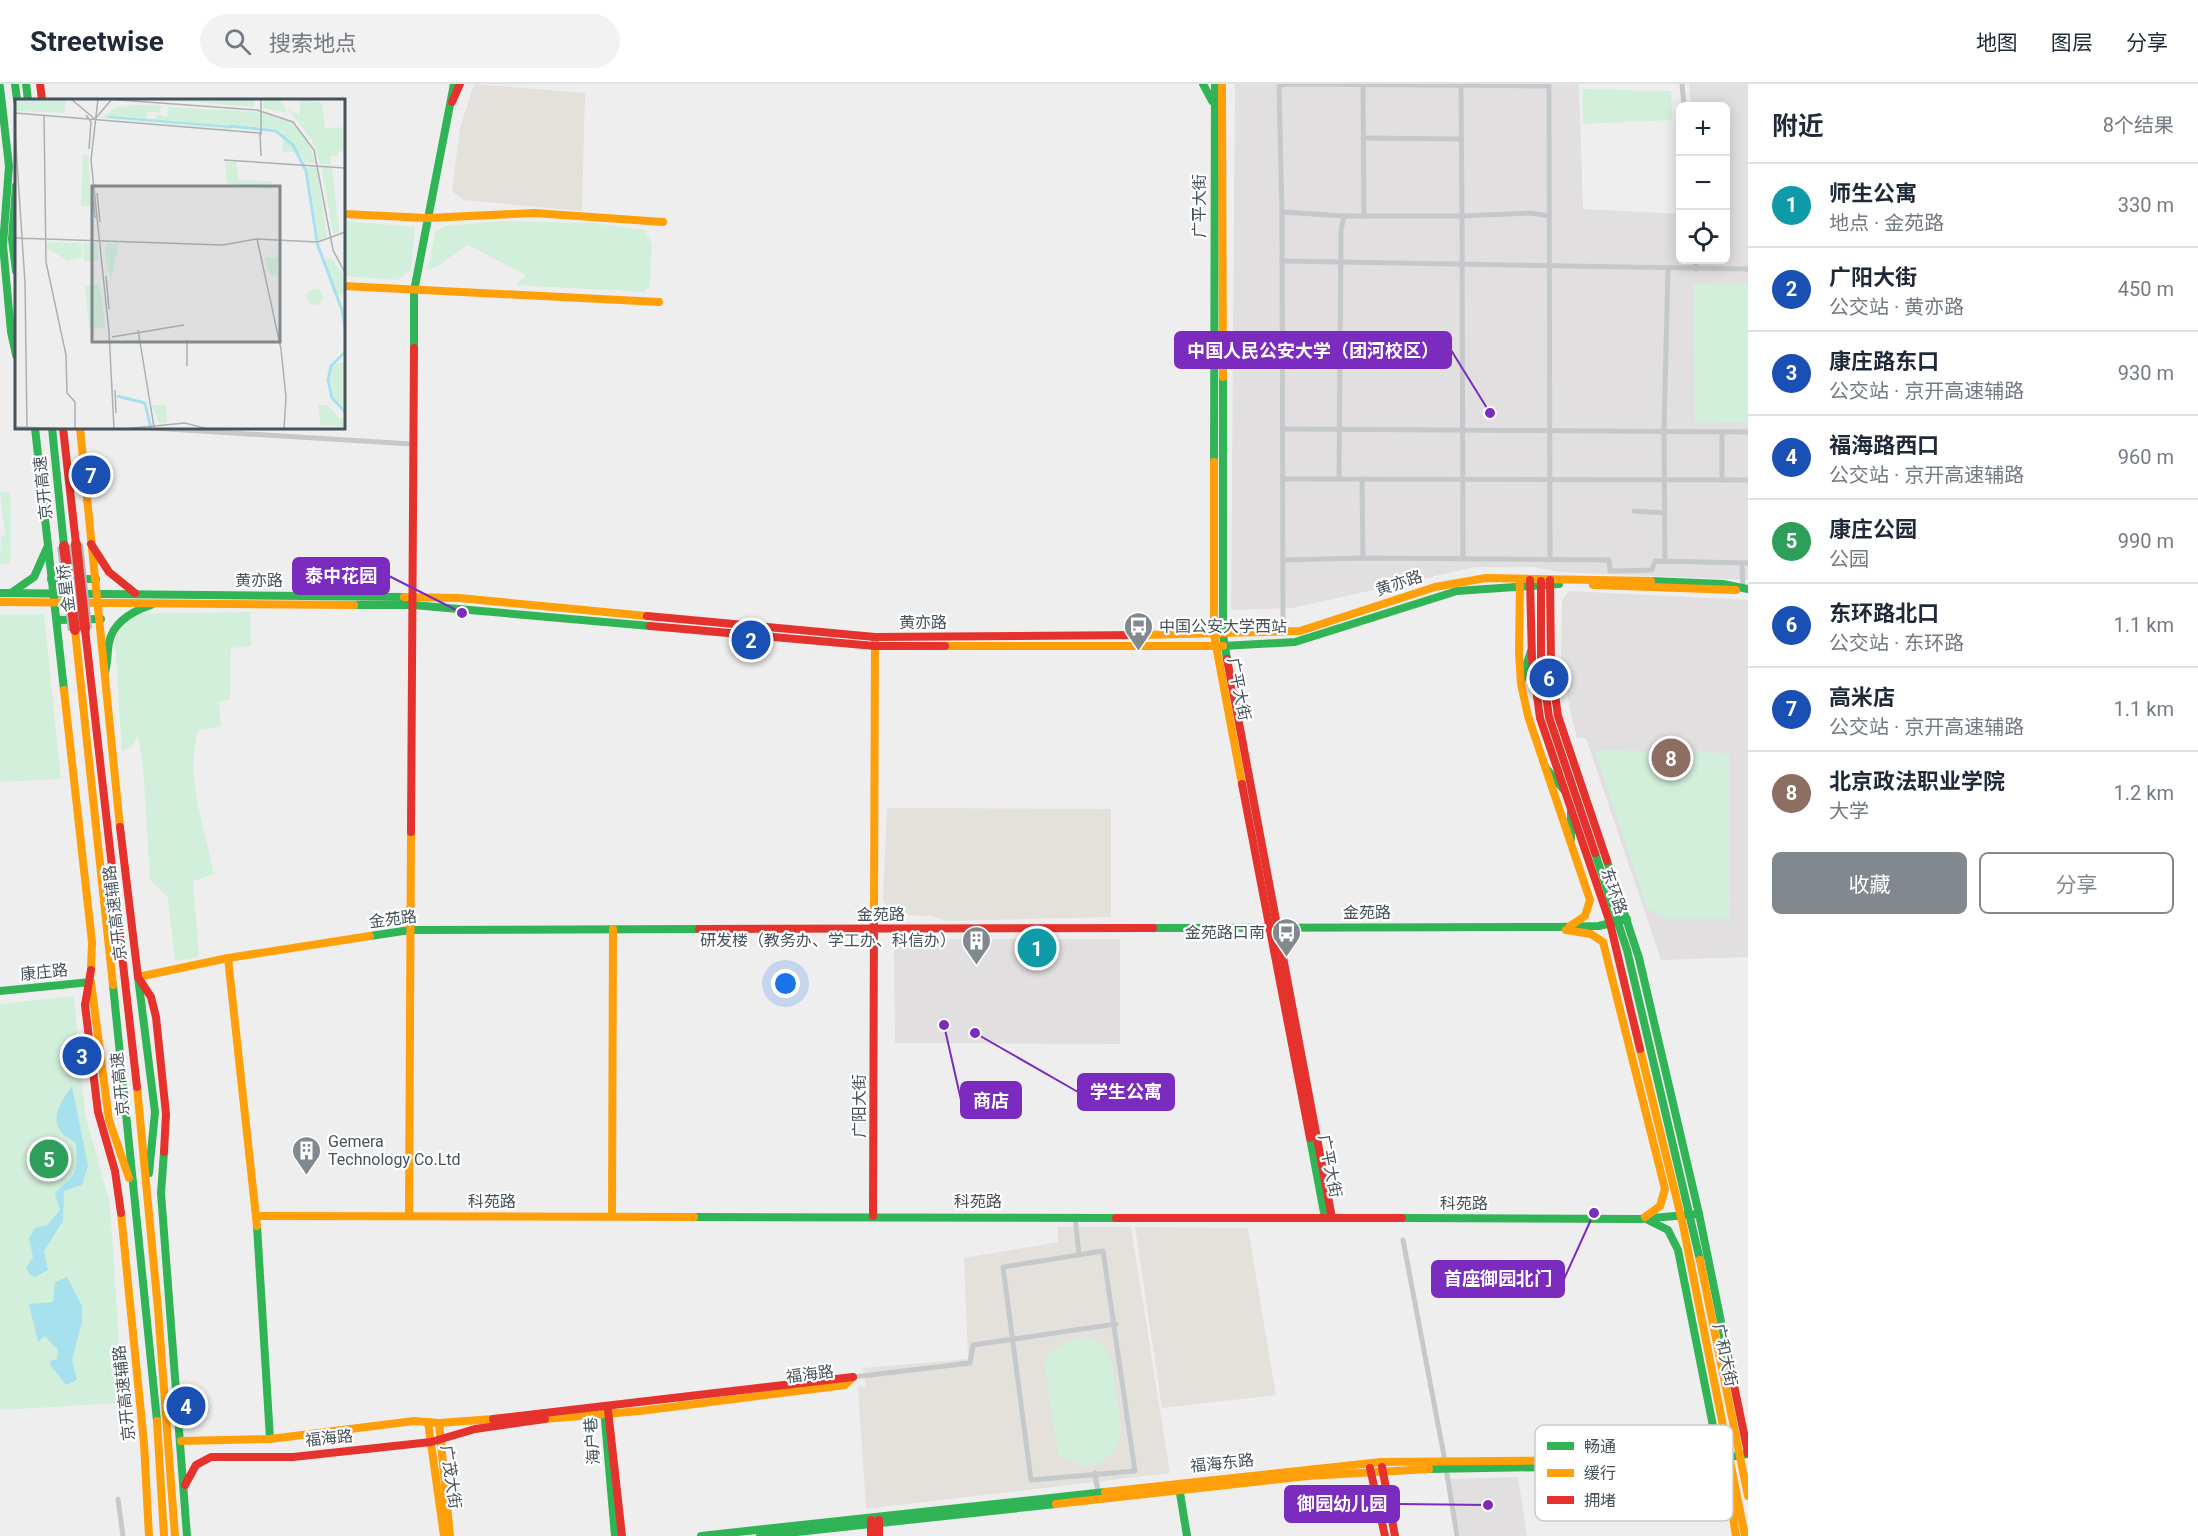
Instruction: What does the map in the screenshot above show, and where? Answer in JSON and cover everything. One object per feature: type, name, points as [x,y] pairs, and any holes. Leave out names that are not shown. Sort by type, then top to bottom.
[{"type":"main road","points":[[15,84],[17,99]]},
{"type":"main road","points":[[26,84],[28,99]]},
{"type":"main road","points":[[40,84],[42,99]]},
{"type":"main road","points":[[449,106],[460,84]]},
{"type":"main road","points":[[1203,84],[1210,94],[1215,111]]},
{"type":"main road","name":"广平大街","points":[[1215,84],[1219,640],[1328,1218]]},
{"type":"main road","name":"广平大街","points":[[1219,640],[1222,84]]},
{"type":"main road","points":[[0,87],[9,166],[2,282],[15,351]]},
{"type":"main road","points":[[409,1216],[413,601],[411,444],[414,291],[452,87]]},
{"type":"main road","points":[[15,199],[12,239],[15,263]]},
{"type":"main road","points":[[345,214],[427,218],[534,213],[663,222]]},
{"type":"main road","points":[[345,286],[659,302]]},
{"type":"main road","name":"京开高速辅路","points":[[35,429],[92,942],[91,982],[85,1005],[86,1015],[98,1112],[115,1171],[120,1206],[144,1443],[149,1536]]},
{"type":"main road","name":"京开高速","points":[[52,429],[70,545]]},
{"type":"main road","name":"京开高速","points":[[63,429],[70,545]]},
{"type":"main road","name":"京开高速辅路","points":[[80,429],[132,942],[138,976],[151,997],[156,1017],[166,1114],[161,1194],[187,1536]]},
{"type":"main road","points":[[91,544],[96,554],[119,582],[128,591],[138,594]]},
{"type":"main road","name":"金星桥","points":[[70,545],[80,630]]},
{"type":"main road","points":[[5,593],[34,577],[47,548]]},
{"type":"main road","points":[[51,579],[96,579]]},
{"type":"main road","name":"黄亦路","points":[[1219,640],[1283,633],[1320,625],[1459,581],[1536,581],[1723,591],[1745,589]]},
{"type":"main road","points":[[1536,581],[1519,652],[1521,684],[1543,765],[1591,909],[1581,920],[1568,927]]},
{"type":"main road","points":[[1536,581],[1553,692],[1568,745],[1596,824],[1618,921],[1654,1021],[1673,1104],[1690,1214]]},
{"type":"main road","name":"黄亦路","points":[[98,598],[138,594],[413,601],[875,642],[1219,640],[1295,642],[1436,596],[1536,581]]},
{"type":"main road","name":"东环路","points":[[1536,581],[1531,650],[1538,709],[1563,789],[1618,921],[1619,961],[1662,1141],[1690,1214]]},
{"type":"main road","name":"东环路","points":[[1536,581],[1543,682],[1552,726],[1618,921],[1659,1077],[1690,1214]]},
{"type":"main road","points":[[5,593],[54,598]]},
{"type":"main road","points":[[0,602],[98,598]]},
{"type":"main road","name":"黄亦路","points":[[98,598],[157,603],[413,601]]},
{"type":"main road","points":[[105,672],[110,640],[116,626],[131,613],[157,603]]},
{"type":"main road","points":[[57,620],[101,619]]},
{"type":"main road","name":"京开高速","points":[[80,630],[159,1442],[164,1536]]},
{"type":"main road","name":"京开高速","points":[[80,630],[147,1198],[175,1536]]},
{"type":"main road","name":"广阳大街","points":[[873,1216],[875,642]]},
{"type":"main road","points":[[1521,684],[1531,650]]},
{"type":"main road","points":[[1552,726],[1568,745]]},
{"type":"main road","points":[[1543,765],[1563,789]]},
{"type":"main road","points":[[1570,845],[1571,810]]},
{"type":"main road","points":[[1596,824],[1598,861]]},
{"type":"main road","name":"金苑路","points":[[138,976],[228,958],[410,930],[1568,927],[1618,921]]},
{"type":"main road","points":[[1556,927],[1588,932],[1598,936],[1619,961]]},
{"type":"main road","points":[[612,1216],[613,929]]},
{"type":"main road","points":[[1603,942],[1665,1198],[1655,1211],[1640,1219]]},
{"type":"main road","points":[[228,958],[256,1216],[270,1439]]},
{"type":"main road","points":[[138,976],[155,1112],[147,1198]]},
{"type":"main road","points":[[91,982],[109,1120],[135,1197]]},
{"type":"main road","name":"康庄路","points":[[0,991],[91,982]]},
{"type":"main road","points":[[1651,1047],[1654,1021]]},
{"type":"main road","points":[[1659,1077],[1673,1104]]},
{"type":"main road","points":[[1642,1101],[1658,1124]]},
{"type":"main road","points":[[1659,1167],[1662,1141]]},
{"type":"main road","name":"科苑路","points":[[256,1216],[1640,1219],[1690,1214]]},
{"type":"main road","name":"广和大街","points":[[1690,1214],[1688,1252],[1712,1369],[1730,1425]]},
{"type":"main road","name":"广和大街","points":[[1690,1214],[1741,1457],[1745,1536]]},
{"type":"main road","points":[[1640,1219],[1666,1227],[1688,1252]]},
{"type":"main road","points":[[1674,1235],[1712,1425]]},
{"type":"main road","points":[[1709,1402],[1712,1369]]},
{"type":"main road","name":"福海路","points":[[184,1487],[196,1464],[211,1457],[293,1457],[437,1440],[451,1433],[502,1424],[853,1377]]},
{"type":"main road","name":"福海路","points":[[181,1441],[270,1439],[414,1421],[434,1422],[606,1411]]},
{"type":"main road","name":"海户巷","points":[[606,1411],[615,1536]]},
{"type":"main road","name":"海户巷","points":[[606,1411],[622,1536]]},
{"type":"main road","name":"广茂大街","points":[[434,1422],[450,1536]]},
{"type":"main road","name":"广和大街","points":[[1733,1433],[1741,1457]]},
{"type":"main road","name":"广茂大街","points":[[437,1440],[444,1536]]},
{"type":"main road","name":"福海东路","points":[[701,1536],[1376,1467],[1535,1464]]},
{"type":"main road","points":[[1376,1467],[1386,1536]]},
{"type":"main road","points":[[1376,1467],[1395,1536]]},
{"type":"main road","points":[[1179,1486],[1187,1536]]},
{"type":"main road","name":"福海东路","points":[[760,1536],[875,1519],[1098,1492],[1179,1486]]},
{"type":"main road","points":[[1733,1486],[1744,1498]]},
{"type":"main road","points":[[871,1536],[875,1519]]},
{"type":"main road","points":[[875,1519],[879,1536]]},
{"type":"main road","points":[[1733,1521],[1736,1536]]},
{"type":"street","points":[[1283,633],[1282,212],[1279,87],[1284,84],[1549,86],[1550,560]]},
{"type":"street","points":[[1682,84],[1684,102]]},
{"type":"street","points":[[1363,85],[1364,216]]},
{"type":"street","points":[[1461,85],[1463,559]]},
{"type":"street","points":[[1363,138],[1462,139]]},
{"type":"street","points":[[1282,212],[1344,216],[1462,216],[1530,213],[1549,216]]},
{"type":"street","points":[[1339,479],[1341,230],[1344,216]]},
{"type":"street","points":[[1282,261],[1462,262],[1748,269]]},
{"type":"street","points":[[1695,264],[1696,269]]},
{"type":"street","points":[[1665,561],[1664,431],[1668,268]]},
{"type":"street","points":[[167,429],[411,444]]},
{"type":"street","points":[[1283,429],[1748,432]]},
{"type":"street","points":[[1722,432],[1722,480]]},
{"type":"street","points":[[1283,478],[1748,480]]},
{"type":"street","points":[[1362,479],[1363,558]]},
{"type":"street","points":[[1634,511],[1665,513]]},
{"type":"street","points":[[1282,560],[1363,558],[1610,560],[1610,570],[1652,570],[1655,561],[1745,562],[1745,589]]},
{"type":"street","points":[[1075,1216],[1079,1255]]},
{"type":"street","points":[[1403,1240],[1457,1536]]},
{"type":"street","points":[[1103,1251],[1116,1324],[1135,1471],[1030,1480],[1003,1267],[1079,1255],[1103,1251]]},
{"type":"street","points":[[853,1377],[970,1363],[973,1345],[1116,1324]]},
{"type":"street","points":[[1095,1473],[1098,1492]]},
{"type":"street","points":[[118,1500],[123,1536]]},
{"type":"shaded area","points":[[474,84],[585,93],[582,211],[463,200],[452,191],[460,128]]},
{"type":"shaded area","points":[[1235,84],[1579,84],[1583,209],[1676,214],[1676,264],[1730,264],[1730,102],[1691,102],[1689,84],[1748,84],[1748,580],[1559,572],[1533,567],[1475,567],[1293,608],[1231,610]]},
{"type":"shaded area","points":[[1569,591],[1748,600],[1748,957],[1661,960],[1586,738],[1577,738],[1571,714],[1561,659],[1562,601]]},
{"type":"shaded area","points":[[887,808],[1111,809],[1111,917],[946,921],[932,916],[889,915],[883,899]]},
{"type":"shaded area","points":[[904,939],[1120,939],[1120,1044],[895,1043],[894,951]]},
{"type":"shaded area","points":[[1058,1227],[1131,1227],[1170,1473],[866,1509],[858,1386],[866,1387],[863,1368],[968,1359],[964,1258],[1058,1242]]},
{"type":"shaded area","points":[[1135,1227],[1248,1228],[1276,1395],[1162,1408]]},
{"type":"shaded area","points":[[1518,1477],[1527,1536],[1460,1536],[1449,1479]]},
{"type":"green space","points":[[1582,89],[1671,91],[1672,120],[1583,124]]},
{"type":"green space","points":[[345,221],[415,227],[411,270],[397,280],[345,276]]},
{"type":"green space","points":[[501,221],[594,223],[645,230],[652,244],[650,286],[644,292],[515,285],[526,275],[468,245],[428,270],[435,232],[444,226]]},
{"type":"green space","points":[[1748,283],[1748,422],[1695,423],[1693,284]]},
{"type":"green space","points":[[0,492],[8,492],[11,496],[11,560],[8,564],[0,564],[1,536],[5,535]]},
{"type":"green space","points":[[250,612],[251,646],[231,648],[230,699],[219,702],[221,726],[198,731],[194,766],[195,785],[214,874],[193,881],[199,957],[175,961],[168,898],[150,880],[143,766],[138,736],[132,746],[122,752],[115,640],[122,623],[132,614]]},
{"type":"green space","points":[[0,614],[44,614],[61,779],[0,782]]},
{"type":"green space","points":[[1605,750],[1729,753],[1730,919],[1669,919],[1648,909],[1595,752]]},
{"type":"green space","points":[[74,996],[85,1114],[110,1204],[123,1403],[0,1410],[0,1004]]},
{"type":"green space","points":[[1088,1336],[1103,1346],[1112,1363],[1121,1429],[1116,1449],[1102,1462],[1082,1466],[1058,1455],[1044,1361],[1063,1344]]},
{"type":"water","points":[[72,1086],[88,1166],[82,1185],[64,1191],[63,1221],[44,1251],[48,1270],[35,1277],[30,1275],[26,1268],[33,1257],[29,1238],[35,1228],[47,1225],[60,1210],[55,1194],[73,1175],[76,1167],[76,1144],[64,1136],[56,1120],[59,1108]]},
{"type":"water","points":[[67,1277],[82,1306],[82,1322],[72,1360],[77,1380],[66,1385],[51,1366],[50,1361],[57,1359],[58,1350],[45,1336],[38,1342],[29,1304],[53,1302],[55,1282]]},
{"type":"traffic: fast","points":[[15,84],[17,99]]},
{"type":"traffic: fast","points":[[26,84],[28,99]]},
{"type":"traffic: fast","points":[[414,348],[414,291],[454,84]]},
{"type":"traffic: fast","points":[[1203,84],[1212,101]]},
{"type":"traffic: fast","points":[[1214,462],[1215,84]]},
{"type":"traffic: fast","points":[[0,87],[9,166],[3,245],[11,332],[15,350]]},
{"type":"traffic: fast","points":[[15,199],[12,239],[15,263]]},
{"type":"traffic: fast","points":[[1223,377],[1223,635],[1227,659]]},
{"type":"traffic: fast","points":[[35,429],[64,690]]},
{"type":"traffic: fast","points":[[52,429],[64,546]]},
{"type":"traffic: fast","points":[[11,593],[34,577],[47,548]]},
{"type":"traffic: fast","points":[[51,579],[96,579]]},
{"type":"traffic: fast","points":[[1651,581],[1723,584],[1748,589]]},
{"type":"traffic: fast","points":[[1223,646],[1295,642],[1457,591],[1559,584]]},
{"type":"traffic: fast","points":[[0,593],[404,597]]},
{"type":"traffic: fast","points":[[105,672],[111,635],[119,623],[137,610],[151,605]]},
{"type":"traffic: fast","points":[[354,605],[413,605],[650,626]]},
{"type":"traffic: fast","points":[[57,620],[101,619]]},
{"type":"traffic: fast","points":[[1522,679],[1531,651]]},
{"type":"traffic: fast","points":[[1546,768],[1563,789]]},
{"type":"traffic: fast","points":[[1571,812],[1571,839]]},
{"type":"traffic: fast","points":[[1595,853],[1627,950],[1700,1260]]},
{"type":"traffic: fast","points":[[1607,861],[1639,958],[1699,1214],[1729,1361]]},
{"type":"traffic: fast","points":[[1153,928],[1556,927],[1599,926],[1627,919]]},
{"type":"traffic: fast","points":[[370,936],[410,930],[699,929]]},
{"type":"traffic: fast","points":[[138,977],[155,1112],[149,1173]]},
{"type":"traffic: fast","points":[[0,991],[91,982]]},
{"type":"traffic: fast","points":[[113,985],[157,1421]]},
{"type":"traffic: fast","points":[[1310,1138],[1325,1218]]},
{"type":"traffic: fast","points":[[164,1152],[161,1193],[187,1536]]},
{"type":"traffic: fast","points":[[1402,1218],[1640,1219],[1699,1214]]},
{"type":"traffic: fast","points":[[694,1217],[1116,1218]]},
{"type":"traffic: fast","points":[[1648,1220],[1668,1230],[1678,1250],[1713,1425]]},
{"type":"traffic: fast","points":[[257,1226],[270,1439]]},
{"type":"traffic: fast","points":[[604,1409],[615,1536]]},
{"type":"traffic: fast","points":[[1733,1456],[1748,1454]]},
{"type":"traffic: fast","points":[[1429,1469],[1535,1467]]},
{"type":"traffic: fast","points":[[1179,1487],[1187,1536]]},
{"type":"traffic: fast","points":[[701,1536],[1105,1492]]},
{"type":"traffic: fast","points":[[760,1536],[1056,1504]]},
{"type":"traffic: slow","points":[[1222,84],[1223,377]]},
{"type":"traffic: slow","points":[[345,214],[427,218],[534,213],[663,222]]},
{"type":"traffic: slow","points":[[345,286],[659,302]]},
{"type":"traffic: slow","points":[[80,429],[120,827]]},
{"type":"traffic: slow","points":[[1214,462],[1214,635],[1242,784]]},
{"type":"traffic: slow","points":[[1144,635],[1300,631],[1435,587],[1486,578],[1651,581]]},
{"type":"traffic: slow","points":[[1520,581],[1519,652],[1521,684],[1528,716],[1590,900],[1585,916],[1570,926]]},
{"type":"traffic: slow","points":[[1593,585],[1736,590]]},
{"type":"traffic: slow","points":[[404,597],[459,598],[647,616]]},
{"type":"traffic: slow","points":[[0,602],[354,605]]},
{"type":"traffic: slow","points":[[75,630],[113,985]]},
{"type":"traffic: slow","points":[[874,914],[875,642]]},
{"type":"traffic: slow","points":[[945,646],[1223,646]]},
{"type":"traffic: slow","points":[[64,690],[92,942],[91,970]]},
{"type":"traffic: slow","points":[[409,1216],[411,832]]},
{"type":"traffic: slow","points":[[612,1216],[613,929]]},
{"type":"traffic: slow","points":[[1566,930],[1591,934],[1603,942],[1665,1189],[1660,1206],[1645,1217]]},
{"type":"traffic: slow","points":[[138,977],[228,958],[370,936]]},
{"type":"traffic: slow","points":[[228,958],[257,1226]]},
{"type":"traffic: slow","points":[[91,982],[109,1120],[129,1178]]},
{"type":"traffic: slow","points":[[1640,1049],[1683,1225],[1723,1425]]},
{"type":"traffic: slow","points":[[137,1087],[158,1309],[175,1536]]},
{"type":"traffic: slow","points":[[121,1213],[144,1443],[149,1536]]},
{"type":"traffic: slow","points":[[256,1216],[694,1217]]},
{"type":"traffic: slow","points":[[1700,1260],[1748,1496]]},
{"type":"traffic: slow","points":[[545,1419],[640,1411],[845,1385],[853,1377]]},
{"type":"traffic: slow","points":[[181,1441],[270,1439],[414,1421],[439,1423],[493,1419]]},
{"type":"traffic: slow","points":[[157,1421],[164,1536]]},
{"type":"traffic: slow","points":[[428,1422],[444,1536]]},
{"type":"traffic: slow","points":[[439,1423],[450,1536]]},
{"type":"traffic: slow","points":[[1105,1492],[1381,1462],[1535,1461]]},
{"type":"traffic: slow","points":[[1056,1504],[1307,1476],[1429,1469]]},
{"type":"traffic: slow","points":[[1733,1476],[1745,1536]]},
{"type":"traffic: slow","points":[[1733,1516],[1736,1536]]},
{"type":"traffic: jam","points":[[40,84],[42,99]]},
{"type":"traffic: jam","points":[[452,102],[460,84]]},
{"type":"traffic: jam","points":[[411,832],[414,348]]},
{"type":"traffic: jam","points":[[63,429],[76,544]]},
{"type":"traffic: jam","points":[[76,544],[85,629]]},
{"type":"traffic: jam","points":[[91,544],[109,572],[135,593]]},
{"type":"traffic: jam","points":[[64,546],[75,630]]},
{"type":"traffic: jam","points":[[1530,580],[1532,659],[1540,718],[1610,923],[1640,1049]]},
{"type":"traffic: jam","points":[[1550,580],[1551,666],[1558,716],[1607,861]]},
{"type":"traffic: jam","points":[[1541,581],[1541,660],[1549,717],[1595,853]]},
{"type":"traffic: jam","points":[[647,616],[875,637],[1144,635]]},
{"type":"traffic: jam","points":[[650,626],[875,646],[945,646]]},
{"type":"traffic: jam","points":[[85,629],[137,1087]]},
{"type":"traffic: jam","points":[[1227,659],[1332,1218]]},
{"type":"traffic: jam","points":[[1242,784],[1310,1138]]},
{"type":"traffic: jam","points":[[120,827],[138,977],[151,997],[156,1017],[166,1114],[164,1152]]},
{"type":"traffic: jam","points":[[873,1216],[874,914]]},
{"type":"traffic: jam","points":[[699,929],[1153,928]]},
{"type":"traffic: jam","points":[[91,970],[85,1005],[98,1112],[115,1171],[121,1213]]},
{"type":"traffic: jam","points":[[1116,1218],[1402,1218]]},
{"type":"traffic: jam","points":[[1729,1361],[1748,1453]]},
{"type":"traffic: jam","points":[[493,1419],[853,1377]]},
{"type":"traffic: jam","points":[[608,1410],[622,1536]]},
{"type":"traffic: jam","points":[[185,1485],[196,1465],[211,1457],[293,1457],[431,1442],[475,1429],[545,1419]]},
{"type":"traffic: jam","points":[[1382,1467],[1395,1536]]},
{"type":"traffic: jam","points":[[1370,1468],[1385,1536]]},
{"type":"traffic: jam","points":[[871,1520],[871,1536]]},
{"type":"traffic: jam","points":[[879,1520],[879,1536]]},
{"type":"place","name":"中国人民公安大学（团河校区）","points":[[1490,413]]},
{"type":"place","name":"高米店","points":[[91,475]]},
{"type":"place","name":"泰中花园","points":[[462,613]]},
{"type":"place","name":"广阳大街","points":[[751,640]]},
{"type":"place","name":"中国公安大学西站","points":[[1138,652]]},
{"type":"place","name":"东环路北口","points":[[1549,678]]},
{"type":"place","name":"北京政法职业学院","points":[[1671,758]]},
{"type":"place","name":"师生公寓","points":[[1037,948]]},
{"type":"place","name":"金苑路口南","points":[[1286,958]]},
{"type":"place","name":"研发楼（教务办、学工办、科信办）","points":[[977,966]]},
{"type":"place","name":"商店","points":[[944,1025]]},
{"type":"place","name":"学生公寓","points":[[975,1033]]},
{"type":"place","name":"康庄路东口","points":[[82,1056]]},
{"type":"place","name":"康庄公园","points":[[49,1159]]},
{"type":"place","name":"Gemera Technology Co.Ltd","points":[[307,1176]]},
{"type":"place","name":"首座御园北门","points":[[1594,1213]]},
{"type":"place","name":"福海路西口","points":[[186,1406]]},
{"type":"place","name":"御园幼儿园","points":[[1488,1505]]}]
